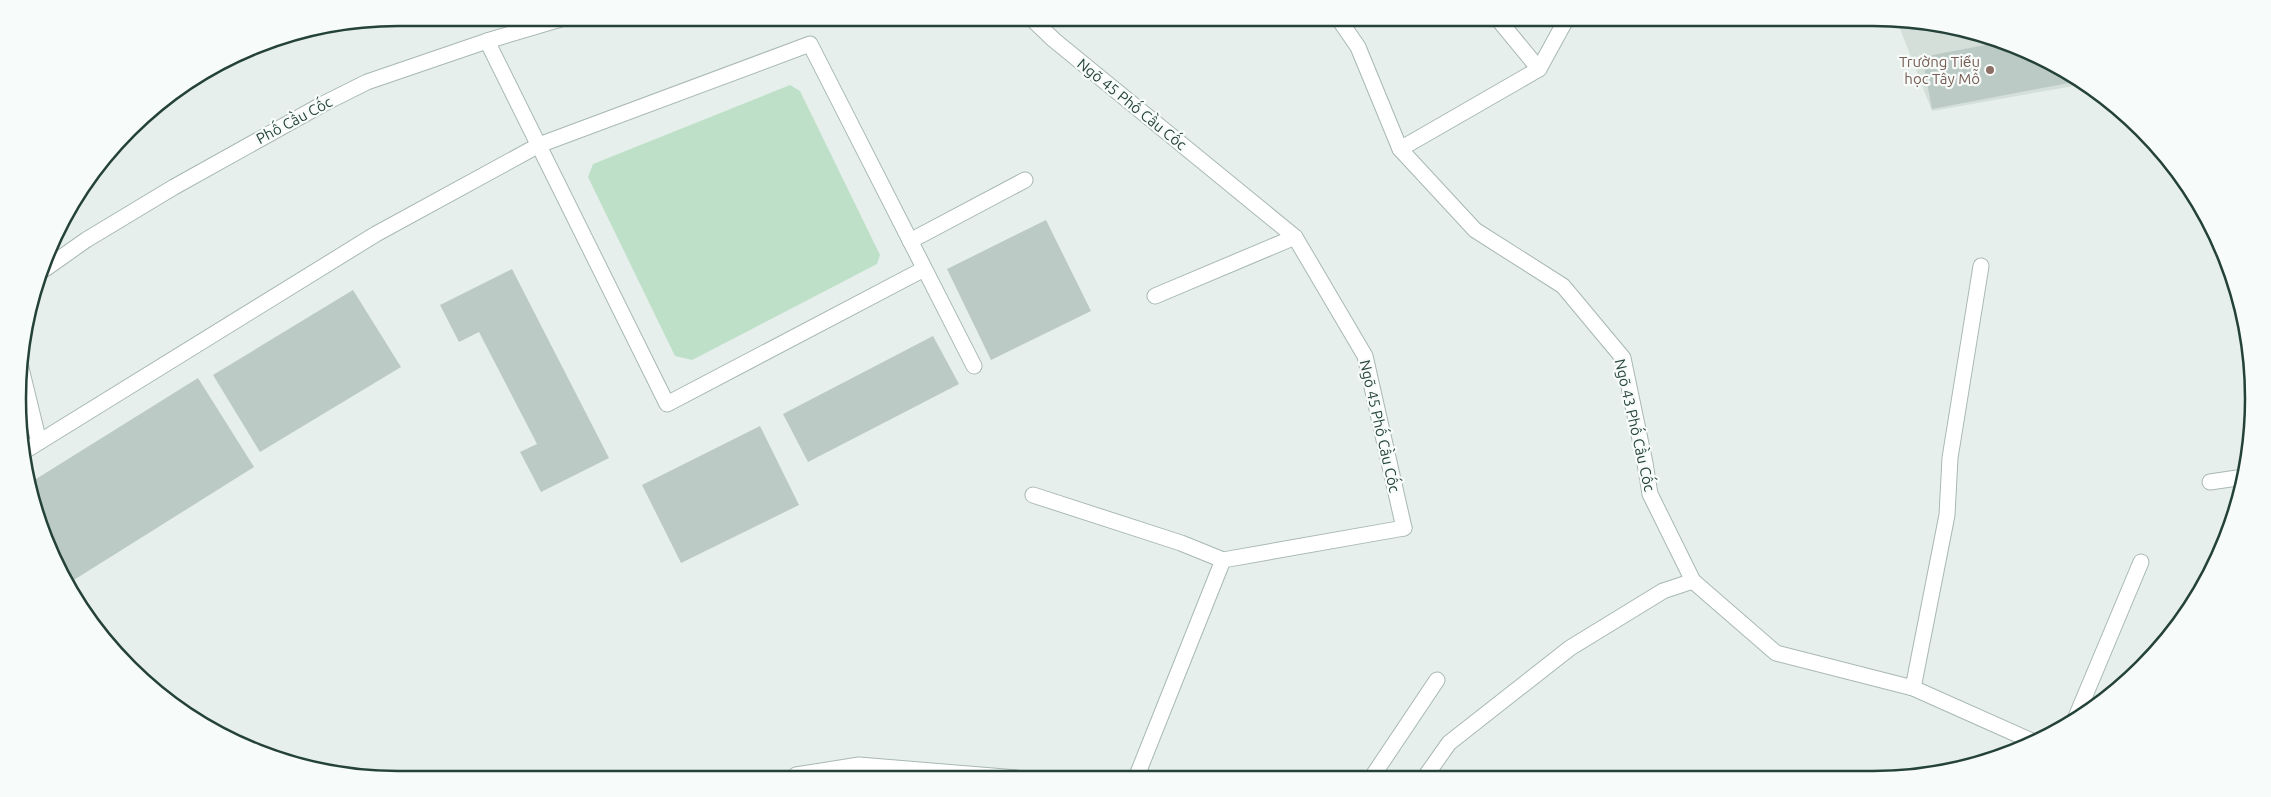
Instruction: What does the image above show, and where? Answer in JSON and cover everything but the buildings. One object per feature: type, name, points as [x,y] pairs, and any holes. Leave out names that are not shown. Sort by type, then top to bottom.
[{"type":"street","name":"Phố Cầu Cốc","points":[[52,264],[86,240],[174,186],[323,104],[367,82],[537,26]]},
{"type":"street","name":"Ngõ 45 Phố Cầu Cốc","points":[[1039,26],[1295,237],[1365,356],[1404,528],[1223,560]]},
{"type":"street","name":"Ngõ 43 Phố Cầu Cốc","points":[[1344,26],[1358,47],[1400,149],[1475,230],[1563,286],[1623,358],[1650,494],[1693,581],[1776,653],[1913,688],[2024,738]]},
{"type":"street","points":[[1503,26],[1539,69]]},
{"type":"street","points":[[1400,149],[1539,69],[1562,26]]},
{"type":"street","points":[[487,41],[667,404],[924,268]]},
{"type":"street","points":[[29,448],[376,234],[538,145],[810,44],[974,366]]},
{"type":"street","points":[[910,241],[1025,180]]},
{"type":"street","points":[[1155,296],[1295,237]]},
{"type":"street","points":[[1913,688],[1947,515],[1950,458],[1981,266]]},
{"type":"street","points":[[26,390],[39,442]]},
{"type":"street","points":[[2210,482],[2236,478]]},
{"type":"street","points":[[1033,495],[1181,543],[1223,560],[1139,771]]},
{"type":"street","points":[[2080,707],[2141,562]]},
{"type":"street","points":[[1429,771],[1449,743],[1570,648],[1663,591],[1693,581]]},
{"type":"street","points":[[1376,771],[1437,680]]},
{"type":"street","points":[[821,771],[859,765],[932,771]]},
{"type":"shaded area","name":"Trường Tiểu học Tây Mỗ","points":[[1899,27],[1945,33],[1992,46],[2037,65],[2074,86],[1932,111]]},
{"type":"green space","points":[[790,85],[800,91],[880,255],[877,264],[692,360],[675,356],[588,177],[593,164]]},
{"type":"place","name":"Trường Tiểu học Tây Mỗ","points":[[1990,70]]}]
